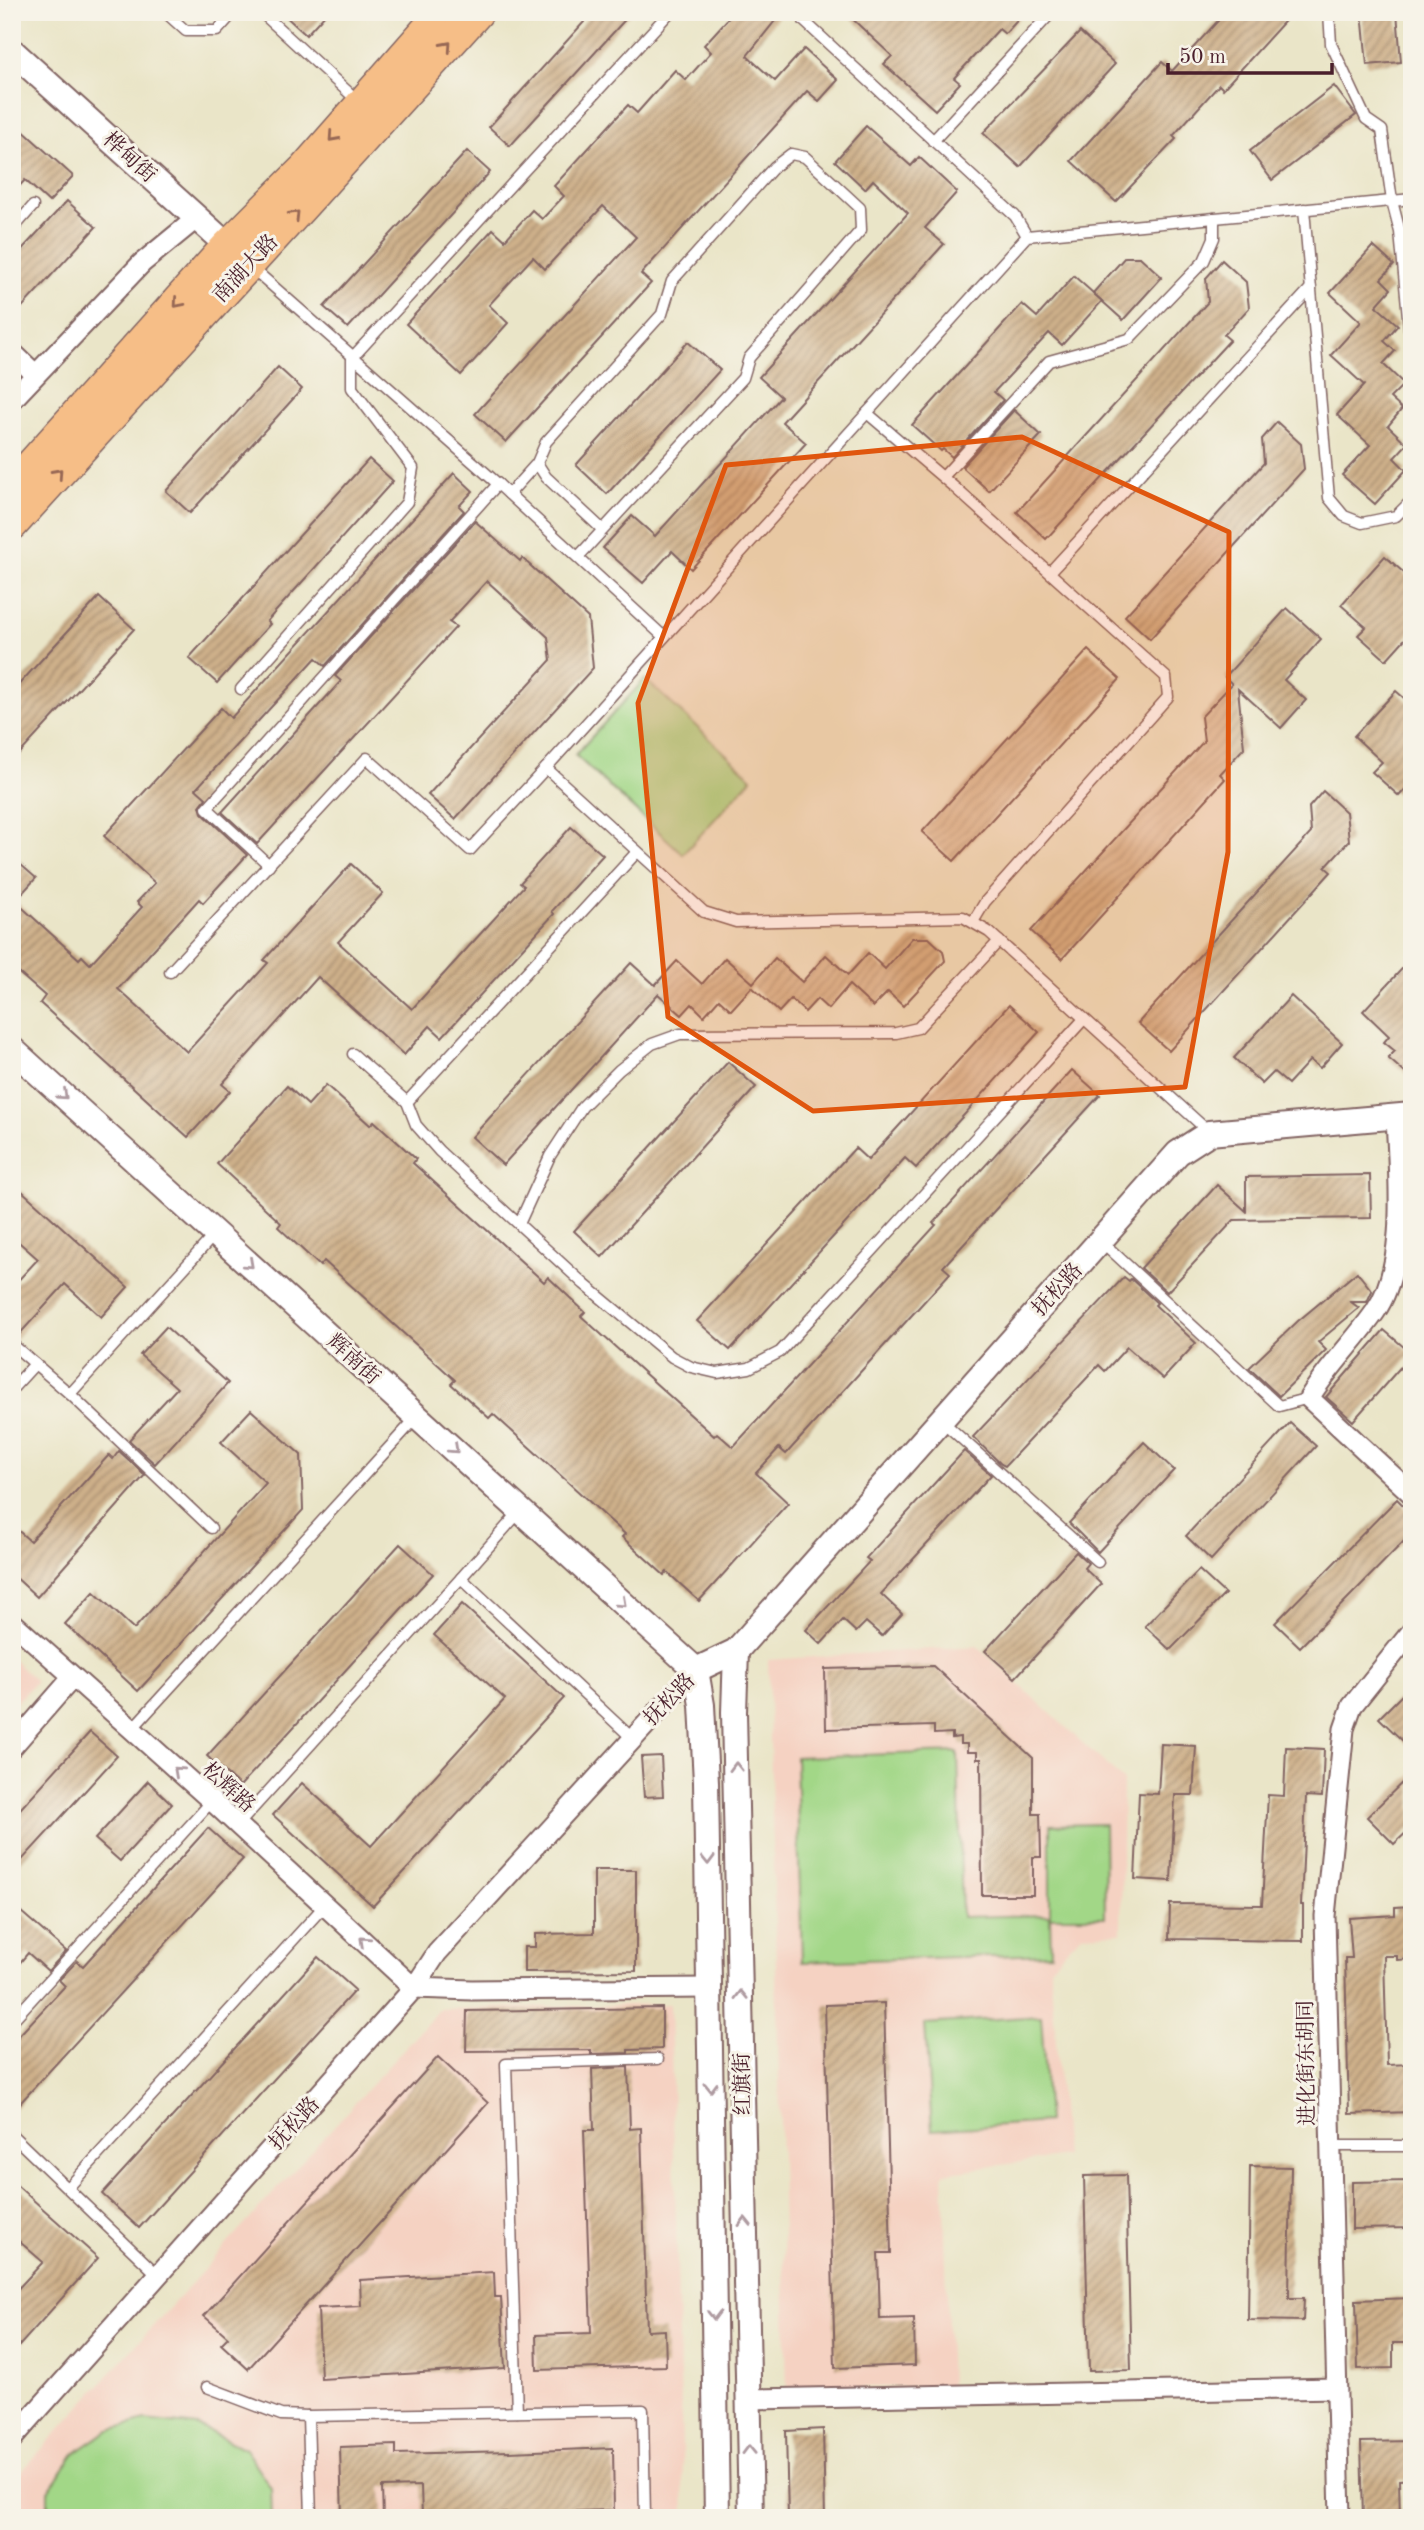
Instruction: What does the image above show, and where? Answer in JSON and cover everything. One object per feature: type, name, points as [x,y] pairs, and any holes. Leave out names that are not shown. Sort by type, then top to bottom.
[{"type":"main road","name":"南湖大路","points":[[12,524],[238,255],[305,169],[443,12]]},
{"type":"main road","name":"南湖大路","points":[[12,487],[238,255],[299,211],[477,12]]},
{"type":"street","name":"桦甸街","points":[[14,58],[238,255]]},
{"type":"street","points":[[12,400],[142,263],[197,218]]},
{"type":"street","points":[[12,352],[35,374]]},
{"type":"street","name":"辉南街","points":[[12,1049],[696,1670]]},
{"type":"street","points":[[1404,1115],[1399,1223],[1389,1284],[1376,1311],[1323,1376],[1309,1398],[1412,1494]]},
{"type":"street","name":"抚松路","points":[[12,2439],[414,1988],[436,1953],[696,1670],[736,1651],[1178,1153],[1209,1133],[1404,1115]]},
{"type":"street","name":"松辉路","points":[[12,1622],[212,1801],[414,1988]]},
{"type":"street","name":"进化街东胡同","points":[[1340,2518],[1325,1916],[1344,1729],[1352,1706],[1412,1631]]},
{"type":"street","name":"红旗街","points":[[736,1651],[734,1712],[751,2518]]},
{"type":"street","name":"红旗街","points":[[696,1670],[702,1705],[706,1782],[717,2518]]},
{"type":"street","points":[[12,1747],[74,1677]]},
{"type":"street","points":[[414,1988],[709,1988]]},
{"type":"street","points":[[748,2399],[1336,2388]]},
{"type":"lane","points":[[165,12],[186,31],[217,31],[234,12]]},
{"type":"lane","points":[[261,12],[362,105]]},
{"type":"lane","points":[[241,689],[407,502],[413,468],[352,388],[352,358],[670,12]]},
{"type":"lane","points":[[933,141],[1052,12]]},
{"type":"lane","points":[[1329,12],[1331,44],[1366,119],[1382,130],[1392,201],[1400,232],[1412,359]]},
{"type":"lane","points":[[804,20],[1015,216],[1027,236]]},
{"type":"lane","points":[[509,494],[537,463],[546,442],[662,314],[672,281],[774,167],[791,154],[805,157],[849,196],[860,208],[861,230],[749,358],[743,378],[578,557]]},
{"type":"lane","points":[[170,972],[367,758],[470,850],[1027,236],[1412,199]]},
{"type":"lane","points":[[12,230],[33,206]]},
{"type":"lane","points":[[1304,209],[1329,498],[1344,516],[1362,523],[1396,516],[1412,500]]},
{"type":"lane","points":[[943,477],[1049,362],[1129,339],[1204,261],[1214,238],[1214,218]]},
{"type":"lane","points":[[238,255],[498,484],[664,637]]},
{"type":"lane","points":[[1050,572],[1311,288]]},
{"type":"lane","points":[[867,413],[943,477],[1166,677],[1168,697],[985,902],[973,922]]},
{"type":"lane","points":[[537,463],[546,477],[603,530]]},
{"type":"lane","points":[[269,864],[206,808],[498,484]]},
{"type":"lane","points":[[546,768],[704,912],[736,922],[963,917],[973,922],[989,932],[1209,1133]]},
{"type":"lane","points":[[407,1102],[637,852]]},
{"type":"lane","points":[[519,1224],[550,1156],[582,1107],[619,1070],[652,1044],[680,1034],[896,1033],[918,1028],[999,941]]},
{"type":"lane","points":[[353,1054],[407,1102],[416,1125],[439,1151],[584,1284],[672,1357],[691,1367],[717,1373],[749,1367],[780,1352],[1084,1019]]},
{"type":"lane","points":[[70,1394],[215,1234]]},
{"type":"lane","points":[[1100,1240],[1279,1406],[1309,1398]]},
{"type":"lane","points":[[12,1344],[70,1394],[211,1528]]},
{"type":"lane","points":[[12,1389],[35,1364]]},
{"type":"lane","points":[[132,1729],[418,1416]]},
{"type":"lane","points":[[941,1420],[1098,1562]]},
{"type":"lane","points":[[237,1825],[521,1510]]},
{"type":"lane","points":[[461,1578],[632,1738]]},
{"type":"lane","points":[[12,2021],[212,1801]]},
{"type":"lane","points":[[68,2188],[325,1905]]},
{"type":"lane","points":[[517,2412],[506,2064],[658,2059]]},
{"type":"lane","points":[[12,2135],[158,2276]]},
{"type":"lane","points":[[1331,2146],[1412,2146]]},
{"type":"lane","points":[[206,2387],[281,2414],[308,2416],[643,2410],[645,2518]]},
{"type":"lane","points":[[308,2416],[311,2518]]},
{"type":"highlighted area","points":[[1022,437],[1229,532],[1228,852],[1185,1087],[813,1111],[668,1017],[638,703],[726,465]]},
{"type":"shaded area","points":[[977,1646],[1123,1780],[1121,1933],[1081,1935],[1050,1967],[1065,2156],[943,2173],[950,2386],[787,2388],[768,1660]]},
{"type":"shaded area","points":[[12,1659],[36,1681],[12,1707]]},
{"type":"shaded area","points":[[670,2004],[684,2518],[12,2518],[12,2482],[440,2009]]},
{"type":"green space","points":[[645,679],[752,778],[683,854],[575,755]]},
{"type":"green space","points":[[958,1752],[962,1917],[1050,1915],[1050,1825],[1104,1824],[1105,1917],[1050,1917],[1051,1954],[802,1962],[796,1757]]},
{"type":"green space","points":[[1041,2016],[1048,2122],[932,2130],[925,2024]]},
{"type":"green space","points":[[145,2420],[198,2426],[245,2449],[271,2488],[272,2518],[48,2518],[48,2491],[74,2454],[107,2431]]},
{"type":"building","points":[[281,12],[327,12],[306,35]]},
{"type":"building","points":[[593,12],[632,12],[510,146],[489,127]]},
{"type":"building","points":[[734,12],[782,12],[747,56],[775,81],[804,49],[838,80],[819,101],[807,91],[641,274],[651,283],[506,442],[475,414],[636,237],[603,206],[545,269],[533,257],[489,305],[508,323],[461,375],[406,324],[493,229],[505,240],[532,210],[542,219],[564,196],[554,186],[628,105],[637,113],[675,70],[686,80],[711,52],[704,45]]},
{"type":"building","points":[[845,12],[1025,12],[1005,34],[999,29],[954,78],[960,83],[935,110],[884,64],[892,56]]},
{"type":"building","points":[[1226,12],[1293,12],[1223,89],[1219,85],[1173,136],[1176,139],[1116,202],[1071,161],[1162,62],[1172,71]]},
{"type":"building","points":[[1362,12],[1397,12],[1401,62],[1367,65]]},
{"type":"building","points":[[1080,32],[1115,64],[1020,167],[983,133]]},
{"type":"building","points":[[1334,86],[1356,115],[1272,180],[1250,151]]},
{"type":"building","points":[[866,126],[911,166],[919,157],[957,192],[925,228],[944,244],[782,422],[806,443],[691,569],[672,551],[643,583],[603,548],[632,516],[655,536],[781,397],[759,377],[908,213],[873,180],[865,189],[835,161]]},
{"type":"building","points":[[21,129],[73,176],[49,202],[25,180],[12,194],[12,139]]},
{"type":"building","points":[[467,151],[490,172],[348,328],[324,307]]},
{"type":"building","points":[[67,201],[96,227],[12,318],[12,260]]},
{"type":"building","points":[[1373,246],[1394,265],[1381,279],[1391,289],[1376,306],[1398,325],[1384,341],[1395,351],[1383,364],[1404,384],[1390,398],[1402,409],[1388,426],[1407,444],[1394,458],[1406,470],[1375,504],[1342,475],[1370,445],[1337,415],[1364,385],[1331,355],[1361,322],[1330,293]]},
{"type":"building","points":[[1125,257],[1140,257],[1162,277],[1123,320],[1093,293]]},
{"type":"building","points":[[1222,260],[1246,282],[1249,308],[1224,335],[1230,340],[1046,539],[1017,512],[1208,302],[1206,278]]},
{"type":"building","points":[[1074,276],[1102,301],[1062,345],[1049,333],[994,392],[1003,400],[952,457],[943,449],[941,451],[912,425],[1022,304],[1037,317]]},
{"type":"building","points":[[688,342],[720,370],[607,494],[576,465]]},
{"type":"building","points":[[278,367],[302,389],[190,513],[166,491]]},
{"type":"building","points":[[1014,410],[1041,435],[989,491],[962,467]]},
{"type":"building","points":[[1277,422],[1301,444],[1304,469],[1150,639],[1125,616],[1264,463],[1262,439]]},
{"type":"building","points":[[369,459],[393,481],[267,621],[270,624],[217,683],[189,658]]},
{"type":"building","points":[[454,473],[473,491],[459,506],[464,511],[325,666],[316,658],[196,789],[206,798],[200,806],[202,813],[247,855],[203,903],[199,899],[118,989],[187,1052],[268,963],[264,960],[351,864],[383,893],[338,942],[412,1009],[524,886],[520,883],[571,827],[603,855],[552,911],[554,914],[442,1037],[430,1026],[404,1055],[318,977],[222,1084],[230,1091],[188,1137],[40,1003],[45,996],[12,967],[12,857],[36,878],[15,901],[79,959],[82,956],[90,964],[142,907],[137,902],[155,883],[104,836],[221,708],[231,718]]},
{"type":"building","points":[[475,521],[520,561],[522,558],[588,618],[593,668],[455,819],[428,795],[551,660],[548,637],[487,581],[449,622],[456,627],[257,844],[222,812],[341,681],[335,676]]},
{"type":"building","points":[[1385,556],[1412,580],[1412,631],[1386,660],[1358,635],[1366,627],[1341,605]]},
{"type":"building","points":[[99,597],[134,629],[12,762],[12,692]]},
{"type":"building","points":[[1287,608],[1321,639],[1284,680],[1306,700],[1281,728],[1238,689],[1244,748],[1220,774],[1225,779],[1062,959],[1031,931],[1204,741],[1201,717],[1232,684],[1225,677]]},
{"type":"building","points":[[1088,650],[1120,679],[954,861],[922,832]]},
{"type":"building","points":[[1396,691],[1412,705],[1412,782],[1399,796],[1372,772],[1382,762],[1354,736]]},
{"type":"building","points":[[1323,791],[1346,812],[1349,841],[1325,867],[1331,872],[1169,1051],[1138,1023],[1311,833],[1309,807]]},
{"type":"building","points":[[912,938],[929,938],[943,951],[945,961],[903,1006],[888,992],[873,1007],[849,985],[828,1009],[817,999],[805,1012],[791,999],[779,1012],[752,987],[731,1010],[719,999],[704,1016],[692,1004],[682,1015],[658,994],[503,1165],[472,1137],[631,963],[655,985],[677,961],[702,984],[725,958],[753,983],[775,958],[802,982],[826,955],[848,975],[868,953],[885,969]]},
{"type":"building","points":[[1412,958],[1412,1079],[1388,1058],[1395,1051],[1384,1042],[1389,1036],[1363,1011]]},
{"type":"building","points":[[1291,996],[1342,1043],[1320,1068],[1310,1060],[1288,1084],[1274,1072],[1262,1084],[1234,1058]]},
{"type":"building","points":[[1009,1005],[1039,1032],[916,1168],[905,1158],[730,1350],[697,1321],[855,1148],[868,1160]]},
{"type":"building","points":[[728,1062],[756,1087],[602,1257],[574,1231]]},
{"type":"building","points":[[1072,1070],[1100,1095],[943,1267],[950,1273],[786,1454],[779,1448],[756,1473],[788,1503],[699,1601],[667,1572],[664,1575],[622,1537],[625,1534],[493,1414],[489,1418],[451,1384],[455,1380],[324,1261],[320,1266],[278,1227],[281,1223],[217,1164],[287,1086],[308,1105],[326,1085],[370,1125],[374,1121],[416,1159],[413,1163],[544,1282],[548,1277],[585,1312],[581,1316],[714,1436],[717,1433],[733,1447],[936,1225],[933,1223]]},
{"type":"building","points":[[1370,1175],[1371,1218],[1234,1220],[1167,1292],[1141,1268],[1217,1185],[1246,1211],[1246,1177]]},
{"type":"building","points":[[22,1191],[128,1287],[101,1317],[65,1284],[16,1338],[12,1337],[12,1287],[38,1259],[12,1236],[12,1203]]},
{"type":"building","points":[[1357,1272],[1372,1291],[1367,1302],[1351,1302],[1359,1308],[1318,1342],[1326,1350],[1279,1396],[1249,1368],[1298,1321]]},
{"type":"building","points":[[1124,1277],[1129,1281],[1131,1279],[1196,1343],[1163,1379],[1127,1347],[1105,1371],[1099,1365],[1005,1466],[1001,1464],[973,1437]]},
{"type":"building","points":[[166,1327],[228,1383],[155,1464],[129,1440],[177,1388],[140,1355]]},
{"type":"building","points":[[1384,1330],[1412,1354],[1353,1421],[1326,1397]]},
{"type":"building","points":[[251,1410],[301,1455],[303,1510],[138,1691],[65,1624],[94,1592],[134,1629],[266,1483],[221,1442]]},
{"type":"building","points":[[1290,1423],[1316,1446],[1211,1560],[1186,1536]]},
{"type":"building","points":[[1144,1442],[1174,1470],[1098,1552],[1069,1523]]},
{"type":"building","points":[[119,1451],[145,1475],[37,1597],[12,1574],[12,1525],[30,1541],[109,1455],[113,1459]]},
{"type":"building","points":[[964,1451],[991,1475],[881,1594],[902,1614],[882,1636],[866,1622],[856,1632],[843,1620],[821,1644],[806,1630],[870,1561],[866,1558]]},
{"type":"building","points":[[1397,1499],[1412,1514],[1412,1533],[1300,1647],[1275,1623]]},
{"type":"building","points":[[400,1544],[433,1574],[240,1786],[207,1756]]},
{"type":"building","points":[[1076,1552],[1088,1563],[1084,1568],[1101,1584],[1015,1678],[985,1651]]},
{"type":"building","points":[[1199,1570],[1225,1594],[1170,1650],[1145,1626]]},
{"type":"building","points":[[462,1604],[564,1698],[373,1906],[273,1815],[302,1783],[371,1846],[505,1699],[434,1635]]},
{"type":"building","points":[[933,1666],[1033,1758],[1033,1814],[1040,1814],[1041,1857],[1033,1857],[1033,1895],[982,1895],[981,1759],[977,1759],[977,1752],[967,1752],[967,1744],[960,1744],[960,1737],[952,1738],[952,1733],[934,1734],[934,1726],[826,1729],[825,1669]]},
{"type":"building","points":[[1412,1685],[1412,1750],[1379,1718]]},
{"type":"building","points":[[90,1732],[117,1756],[12,1871],[12,1818]]},
{"type":"building","points":[[1161,1744],[1196,1746],[1193,1795],[1175,1795],[1171,1881],[1135,1879],[1139,1793],[1158,1794]]},
{"type":"building","points":[[1286,1747],[1324,1749],[1322,1797],[1306,1796],[1301,1905],[1303,1941],[1169,1939],[1170,1904],[1262,1905],[1268,1795],[1284,1796]]},
{"type":"building","points":[[661,1756],[663,1796],[644,1797],[641,1757]]},
{"type":"building","points":[[1412,1773],[1412,1827],[1394,1844],[1367,1817]]},
{"type":"building","points":[[148,1781],[172,1804],[120,1861],[95,1839]]},
{"type":"building","points":[[208,1828],[243,1859],[12,2112],[12,2043],[65,1986],[59,1980],[77,1961],[83,1966]]},
{"type":"building","points":[[594,1870],[636,1870],[636,1971],[524,1972],[524,1947],[535,1947],[535,1934],[594,1933]]},
{"type":"building","points":[[12,1904],[66,1951],[48,1971],[28,1953],[12,1972]]},
{"type":"building","points":[[1412,1906],[1412,1959],[1397,1960],[1397,1956],[1384,1956],[1387,2065],[1412,2064],[1412,2112],[1349,2114],[1345,1958],[1352,1958],[1349,1918],[1395,1915],[1395,1907]]},
{"type":"building","points":[[318,1957],[355,1990],[139,2228],[102,2194]]},
{"type":"building","points":[[884,2003],[891,2253],[878,2253],[880,2319],[914,2318],[915,2365],[835,2368],[825,2005]]},
{"type":"building","points":[[662,2008],[662,2049],[591,2054],[591,2050],[466,2051],[467,2011]]},
{"type":"building","points":[[438,2057],[488,2103],[248,2369],[221,2344],[228,2337],[204,2316]]},
{"type":"building","points":[[628,2067],[630,2129],[641,2128],[647,2331],[665,2330],[666,2366],[537,2370],[536,2335],[591,2333],[584,2130],[594,2130],[592,2069]]},
{"type":"building","points":[[1250,2166],[1291,2167],[1289,2298],[1304,2298],[1303,2321],[1248,2320]]},
{"type":"building","points":[[1126,2175],[1131,2370],[1089,2371],[1084,2176]]},
{"type":"building","points":[[12,2181],[98,2258],[12,2354],[12,2295],[43,2262],[12,2235]]},
{"type":"building","points":[[1412,2181],[1412,2228],[1352,2229],[1352,2182]]},
{"type":"building","points":[[494,2272],[495,2297],[501,2297],[505,2368],[321,2379],[318,2308],[361,2306],[360,2280]]},
{"type":"building","points":[[1412,2298],[1412,2343],[1393,2343],[1393,2368],[1358,2369],[1356,2300]]},
{"type":"building","points":[[823,2429],[825,2518],[788,2518],[786,2431]]},
{"type":"building","points":[[1412,2441],[1412,2479],[1399,2480],[1400,2518],[1363,2518],[1361,2442]]},
{"type":"building","points":[[396,2445],[396,2454],[613,2448],[614,2510],[422,2516],[421,2486],[382,2487],[383,2518],[342,2518],[340,2447]]}]
